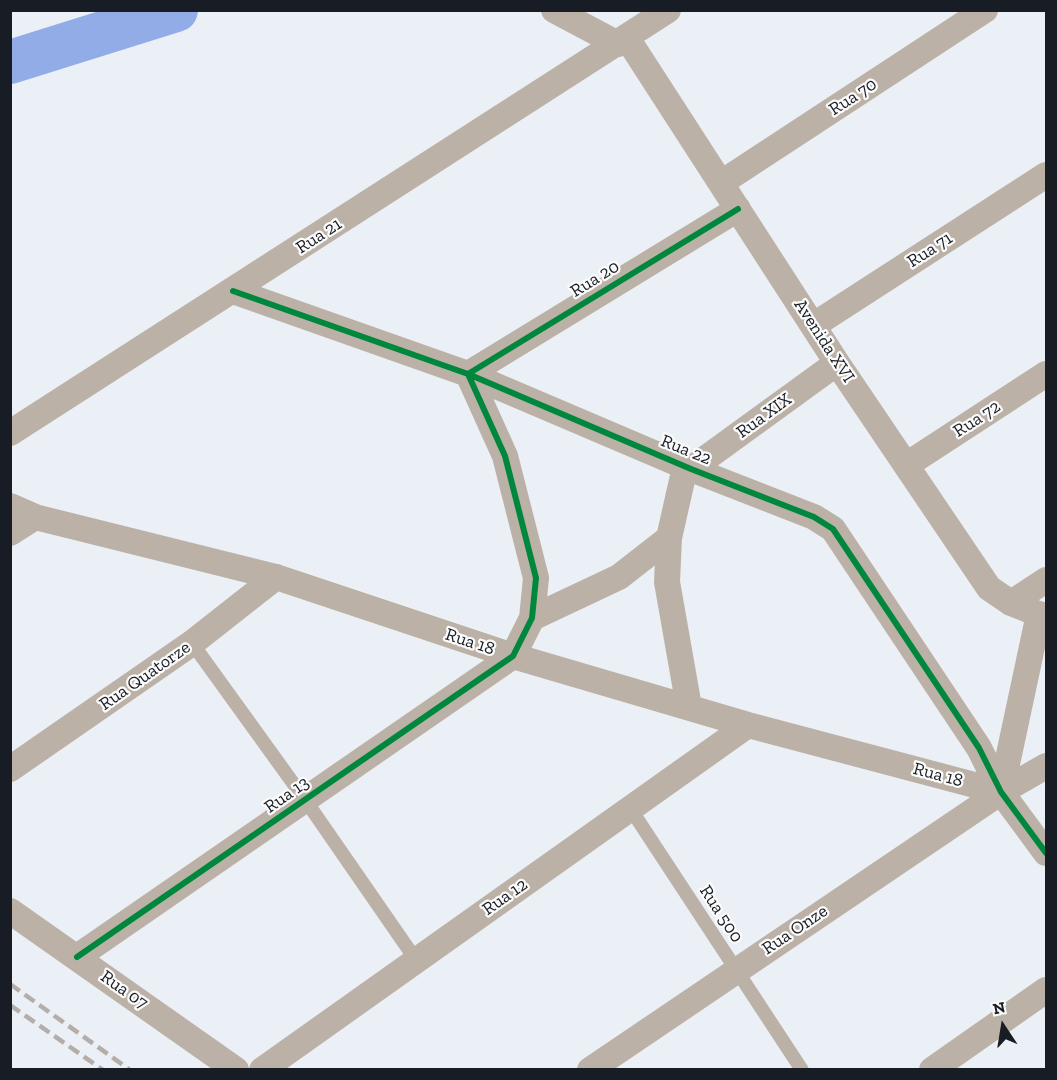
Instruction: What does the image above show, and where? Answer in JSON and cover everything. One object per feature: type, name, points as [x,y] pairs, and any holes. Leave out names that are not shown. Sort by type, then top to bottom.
[{"type":"street","name":"Avenida XVI","points":[[554,10],[623,41],[721,183],[837,363],[908,464],[989,588],[1011,603],[1043,616]]},
{"type":"street","name":"Rua 21","points":[[10,434],[668,10]]},
{"type":"street","name":"Rua 70","points":[[721,183],[985,10]]},
{"type":"street","name":"Rua 71","points":[[814,324],[1047,175]]},
{"type":"street","name":"Rua 20","points":[[468,374],[738,209]]},
{"type":"street","name":"Rua 22","points":[[233,291],[468,374],[688,468],[814,517],[834,529],[979,748],[1001,792],[1047,853]]},
{"type":"street","name":"Rua XIX","points":[[688,468],[837,363]]},
{"type":"street","points":[[468,374],[505,456],[536,578],[532,618],[513,656]]},
{"type":"street","name":"Rua 72","points":[[908,464],[1047,374]]},
{"type":"street","points":[[688,468],[669,538],[667,582],[689,707]]},
{"type":"street","name":"Rua 18","points":[[10,506],[35,517],[276,577],[513,656],[748,724],[1001,792]]},
{"type":"street","points":[[10,533],[35,517]]},
{"type":"street","points":[[532,618],[619,577],[669,538]]},
{"type":"street","name":"Rua Quatorze","points":[[10,769],[192,643],[276,577]]},
{"type":"street","points":[[1011,603],[1047,580]]},
{"type":"street","points":[[1001,792],[1043,616]]},
{"type":"street","name":"Rua 13","points":[[77,957],[513,656]]},
{"type":"street","name":"Rua 12","points":[[262,1070],[748,724]]},
{"type":"street","name":"Rua Onze","points":[[590,1070],[1001,792],[1047,766]]},
{"type":"street","name":"Rua 07","points":[[10,912],[236,1070]]},
{"type":"street","points":[[932,1070],[1047,990]]},
{"type":"lane","points":[[192,643],[306,801],[416,960]]},
{"type":"lane","name":"Rua 500","points":[[630,808],[802,1070]]},
{"type":"waterway","points":[[10,62],[176,10]]},
{"type":"railway","points":[[10,984],[130,1070]]},
{"type":"railway","points":[[10,1005],[103,1070]]},
{"type":"cycle path","points":[[77,957],[513,656],[532,618],[536,578],[505,456],[468,374],[738,209]]},
{"type":"cycle path","points":[[233,291],[468,374],[691,469],[814,517],[833,529],[979,748],[1001,792],[1046,853]]}]
